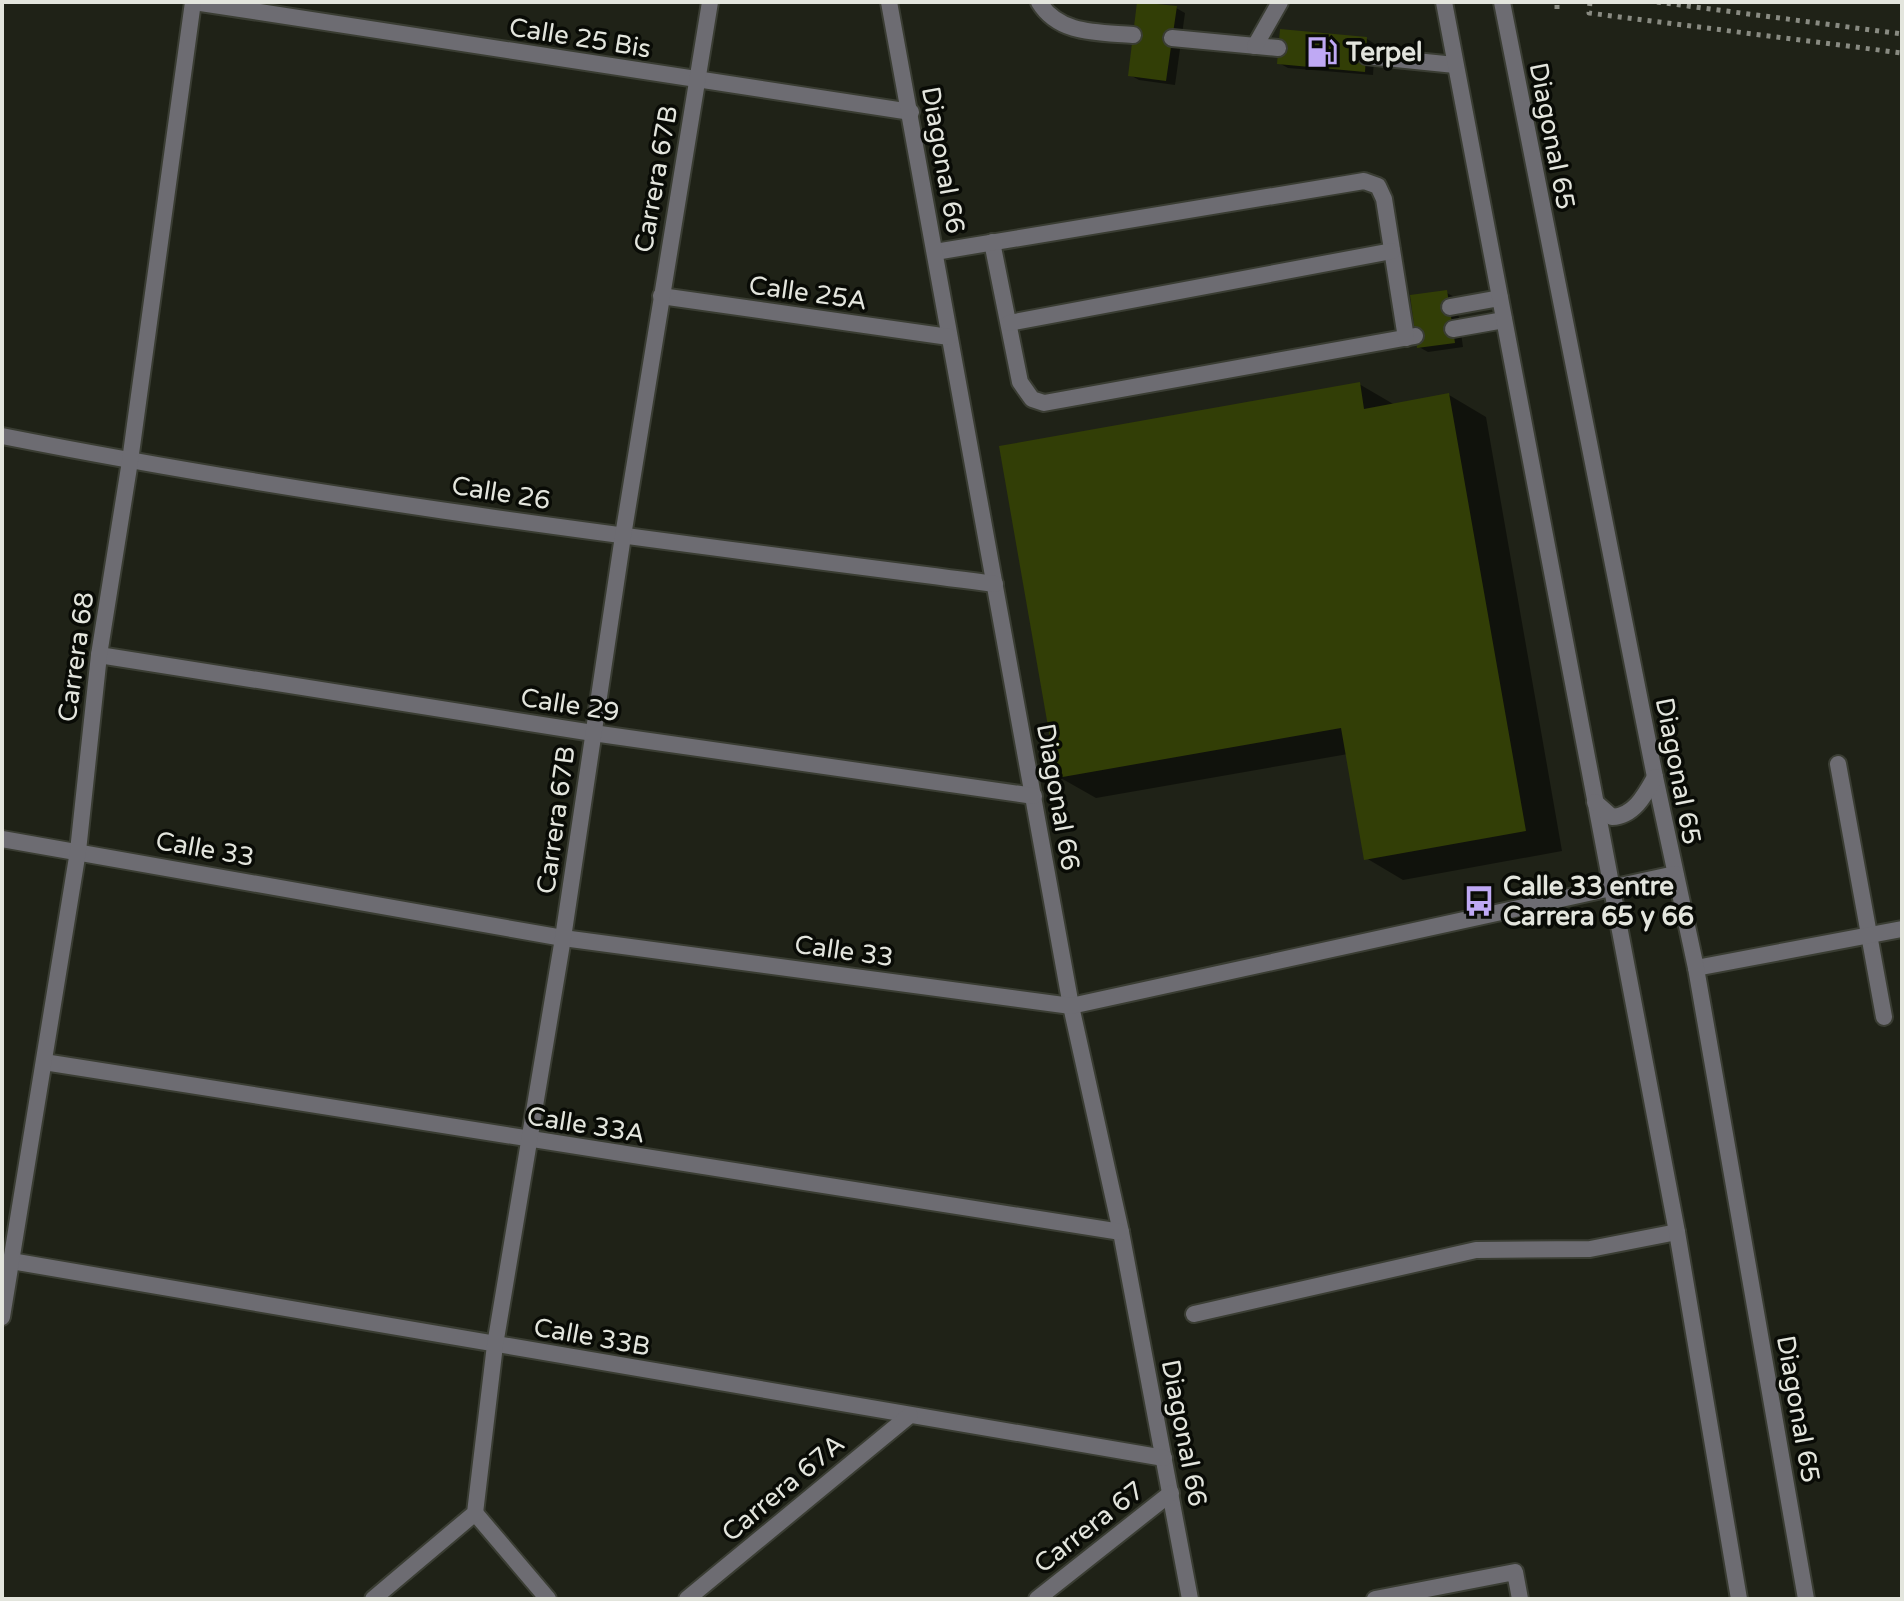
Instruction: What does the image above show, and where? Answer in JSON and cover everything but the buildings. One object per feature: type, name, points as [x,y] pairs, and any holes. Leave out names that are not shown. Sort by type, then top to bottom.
[{"type":"street","name":"Calle 25 Bis","points":[[193,2],[911,112]]},
{"type":"street","name":"Carrera 68","points":[[2,1317],[78,851],[99,655],[130,461],[193,2]]},
{"type":"street","name":"Carrera 67B","points":[[475,1513],[495,1345],[563,938],[623,536],[710,2]]},
{"type":"street","name":"Diagonal 66","points":[[889,2],[1071,1006],[1121,1232],[1190,1599]]},
{"type":"street","points":[[1039,2],[1052,18],[1073,29],[1133,35]]},
{"type":"street","points":[[1255,46],[1280,2]]},
{"type":"street","points":[[1444,2],[1677,1232],[1739,1599]]},
{"type":"street","name":"Diagonal 65","points":[[1502,2],[1655,777],[1696,968],[1806,1599]]},
{"type":"street","points":[[1172,38],[1278,48]]},
{"type":"street","points":[[1366,56],[1455,65]]},
{"type":"street","points":[[935,252],[992,242],[1364,181],[1378,186],[1382,192],[1410,337],[1044,403],[1032,399],[1020,382],[992,242]]},
{"type":"street","points":[[1009,323],[1392,251]]},
{"type":"street","name":"Calle 25A","points":[[661,296],[949,337]]},
{"type":"street","points":[[1450,307],[1500,298]]},
{"type":"street","points":[[1453,329],[1504,320]]},
{"type":"street","name":"Calle 26","points":[[2,436],[130,461],[623,536],[995,584]]},
{"type":"street","name":"Calle 29","points":[[99,655],[593,733],[1034,796]]},
{"type":"street","points":[[1838,764],[1884,1017]]},
{"type":"street","points":[[1595,802],[1612,817],[1620,817],[1641,801],[1655,777]]},
{"type":"street","name":"Calle 33","points":[[2,839],[563,938],[1071,1006],[1675,874]]},
{"type":"street","points":[[1696,968],[1902,929]]},
{"type":"street","name":"Calle 33A","points":[[44,1062],[1121,1232]]},
{"type":"street","points":[[1194,1314],[1476,1250],[1590,1249],[1677,1232]]},
{"type":"street","name":"Calle 33B","points":[[11,1261],[1164,1458]]},
{"type":"street","name":"Carrera 67A","points":[[687,1599],[910,1415]]},
{"type":"street","name":"Carrera 67","points":[[1037,1599],[1171,1493]]},
{"type":"street","points":[[373,1599],[475,1513],[548,1599]]},
{"type":"street","points":[[1375,1599],[1515,1572],[1520,1599]]},
{"type":"path","points":[[1590,2],[1589,13],[1902,53]]},
{"type":"path","points":[[1657,2],[1902,34]]},
{"type":"place","name":"Terpel","points":[[1322,52]]},
{"type":"place","name":"Calle 33 entre Carrera 65 y 66","points":[[1479,901]]}]
